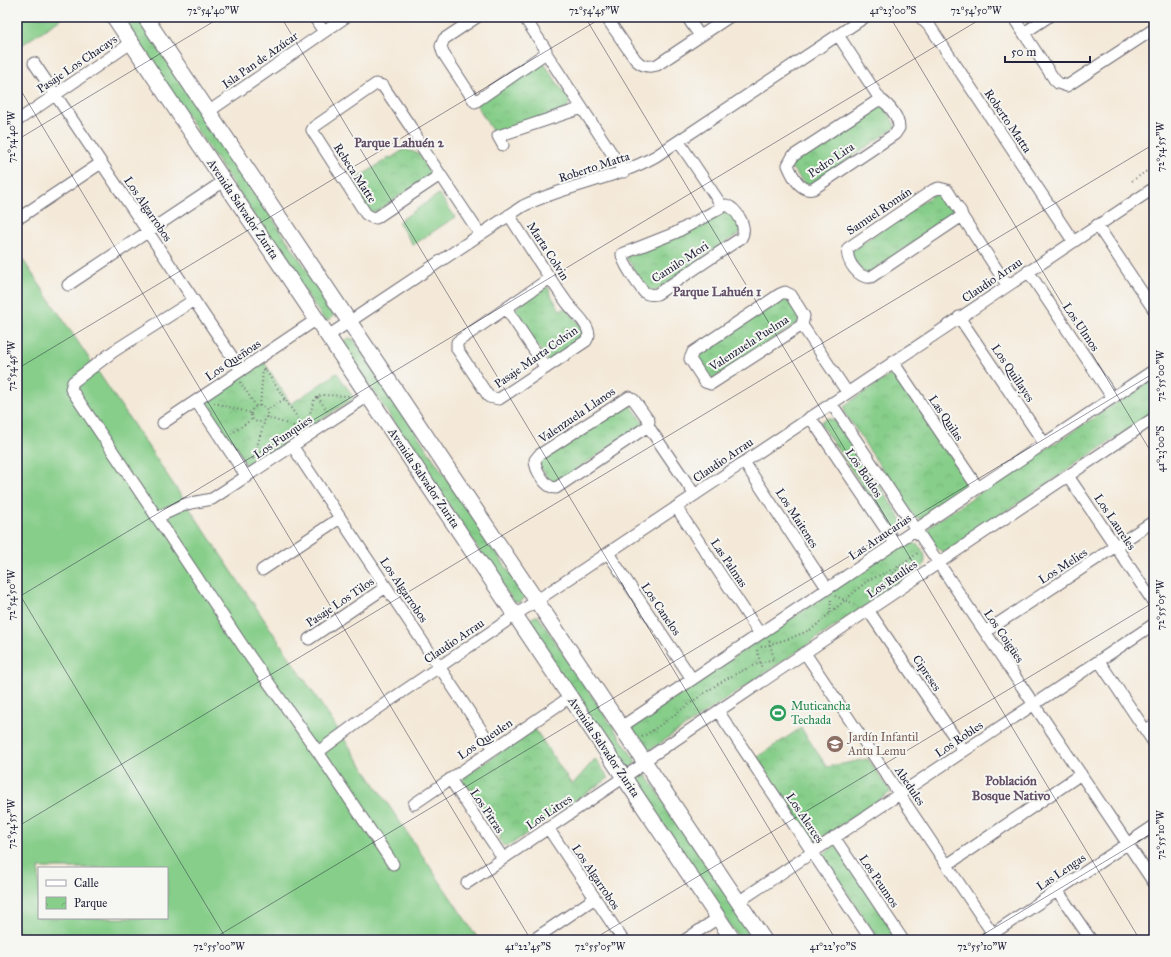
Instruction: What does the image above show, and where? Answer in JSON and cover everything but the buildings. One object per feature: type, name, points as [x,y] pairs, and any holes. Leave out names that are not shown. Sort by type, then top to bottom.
[{"type":"main road","name":"Avenida Salvador Zurita","points":[[114,17],[317,319],[362,396],[515,615],[733,940]]},
{"type":"main road","name":"Avenida Salvador Zurita","points":[[145,17],[764,940]]},
{"type":"street","points":[[314,17],[324,32]]},
{"type":"street","name":"Isla Pan de Azúcar","points":[[208,112],[346,17]]},
{"type":"street","points":[[477,17],[444,39],[441,43],[443,53],[475,102],[546,53]]},
{"type":"street","points":[[524,17],[624,172]]},
{"type":"street","points":[[606,17],[634,59],[645,66],[656,66],[729,17]]},
{"type":"street","points":[[687,17],[700,36]]},
{"type":"street","name":"Roberto Matta","points":[[328,336],[509,215],[541,198],[624,172],[646,162],[679,142],[865,17]]},
{"type":"street","name":"Roberto Matta","points":[[920,17],[931,28],[1073,241]]},
{"type":"street","points":[[1013,17],[1054,79],[1063,85],[1073,84],[1154,29]]},
{"type":"street","points":[[1024,33],[1048,17]]},
{"type":"street","name":"Pedro Lira","points":[[838,35],[880,99],[886,103],[899,121],[899,128],[898,131],[813,189],[807,190],[800,186],[788,165],[793,156],[880,99]]},
{"type":"street","name":"Pasaje Los Chacays","points":[[17,121],[131,43]]},
{"type":"street","name":"Los Algarrobos","points":[[34,63],[194,300],[238,372]]},
{"type":"street","name":"Rebeca Matte","points":[[376,84],[383,86],[416,135],[418,141],[440,175],[376,218],[371,217],[366,214],[313,133],[314,126],[376,84]]},
{"type":"street","points":[[503,145],[498,136],[582,108]]},
{"type":"street","name":"Camilo Mori","points":[[679,142],[722,206]]},
{"type":"street","points":[[22,216],[101,163]]},
{"type":"street","points":[[440,175],[480,234]]},
{"type":"street","points":[[68,285],[224,181]]},
{"type":"street","name":"Samuel Román","points":[[962,216],[871,277],[864,278],[860,275],[847,255],[848,248],[936,188],[947,190],[962,216],[1007,285]]},
{"type":"street","name":"Claudio Arrau","points":[[318,752],[364,718],[515,615],[1154,188]]},
{"type":"street","name":"Camilo Mori","points":[[726,205],[731,207],[743,223],[744,231],[740,238],[657,294],[649,294],[645,292],[623,261],[622,254],[675,233],[722,206],[726,205]]},
{"type":"street","name":"Marta Colvin","points":[[509,215],[565,301]]},
{"type":"street","points":[[1097,225],[1154,310]]},
{"type":"street","name":"Los Ulmos","points":[[1028,271],[1112,398]]},
{"type":"street","name":"Pasaje Marta Colvin","points":[[550,278],[457,342],[457,349],[489,397],[499,399],[586,341],[589,335],[586,327],[565,301]]},
{"type":"street","name":"Valenzuela Puelma","points":[[802,325],[711,384],[705,382],[690,359],[693,352],[785,292],[791,295],[804,316],[802,325],[847,392]]},
{"type":"street","points":[[194,300],[114,351],[73,382],[71,389],[251,658],[318,752],[393,864]]},
{"type":"street","points":[[506,308],[546,368]]},
{"type":"street","name":"Los Quillayes","points":[[960,317],[1044,443]]},
{"type":"street","name":"Los Queñoas","points":[[162,423],[238,372],[261,363],[317,319]]},
{"type":"street","name":"Las Quilas","points":[[893,362],[978,488]]},
{"type":"street","name":"Las Araucarias","points":[[621,727],[1154,370]]},
{"type":"street","name":"Los Funquies","points":[[158,517],[186,504],[212,499],[333,420],[362,396]]},
{"type":"street","name":"Valenzuela Llanos","points":[[648,426],[556,488],[547,485],[536,467],[535,460],[539,455],[629,396],[634,400],[649,422],[648,426],[695,495]]},
{"type":"street","points":[[197,399],[247,477]]},
{"type":"street","name":"Los Coigües","points":[[831,403],[1154,883]]},
{"type":"street","name":"Los Boldos","points":[[810,417],[895,543]]},
{"type":"street","name":"Los Raulíes","points":[[644,762],[805,653],[866,608],[939,563],[1154,418]]},
{"type":"street","name":"Los Algarrobos","points":[[293,447],[494,749]]},
{"type":"street","name":"Los Maitenes","points":[[744,462],[828,588]]},
{"type":"street","name":"Los Laureles","points":[[1068,476],[1154,602]]},
{"type":"street","name":"Las Palmas","points":[[676,507],[763,632]]},
{"type":"street","points":[[262,570],[340,518]]},
{"type":"street","name":"Los Melies","points":[[985,632],[1154,521]]},
{"type":"street","name":"Los Canelos","points":[[608,553],[692,679]]},
{"type":"street","name":"Pasaje Los Tilos","points":[[308,638],[386,587]]},
{"type":"street","name":"Cipreses","points":[[866,608],[964,751]]},
{"type":"street","name":"Los Robles","points":[[738,902],[1154,624]]},
{"type":"street","name":"Abedules","points":[[805,653],[993,934]]},
{"type":"street","points":[[1099,661],[1150,728],[1154,743]]},
{"type":"street","name":"Los Queulen","points":[[414,804],[570,697]]},
{"type":"street","name":"Los Alerces","points":[[718,711],[871,940]]},
{"type":"street","name":"Los Litres","points":[[467,883],[644,762]]},
{"type":"street","points":[[946,865],[1081,774]]},
{"type":"street","name":"Los Pitras","points":[[450,779],[503,858]]},
{"type":"street","name":"Las Lengas","points":[[983,940],[1154,826]]},
{"type":"street","name":"Los Algarrobos","points":[[548,828],[623,940]]},
{"type":"street","name":"Los Peumos","points":[[834,837],[903,940]]},
{"type":"street","points":[[1057,890],[1091,940]]},
{"type":"street","points":[[533,940],[595,898]]},
{"type":"street","points":[[685,940],[718,918]]},
{"type":"path","points":[[1132,181],[1154,166]]},
{"type":"path","points":[[261,363],[305,429]]},
{"type":"path","points":[[260,406],[261,363]]},
{"type":"path","points":[[238,372],[256,406]]},
{"type":"path","points":[[305,429],[314,400],[321,395],[362,396]]},
{"type":"path","points":[[318,397],[333,420]]},
{"type":"path","points":[[197,399],[251,413]]},
{"type":"path","points":[[266,410],[284,399]]},
{"type":"path","points":[[256,406],[260,406],[266,410]]},
{"type":"path","points":[[252,419],[251,413],[256,406]]},
{"type":"path","points":[[247,477],[266,418],[266,410]]},
{"type":"path","points":[[252,419],[258,422],[266,418],[305,429]]},
{"type":"path","points":[[222,440],[252,419]]},
{"type":"path","points":[[830,613],[831,594],[866,608],[877,586],[927,546]]},
{"type":"path","points":[[765,679],[756,649],[791,638],[812,629],[867,581],[902,565]]},
{"type":"path","points":[[640,738],[674,716],[709,688],[760,662],[774,659],[770,645],[763,632]]},
{"type":"green space","points":[[17,17],[64,17],[17,48]]},
{"type":"green space","points":[[121,17],[137,17],[334,310],[333,316],[330,320],[324,320]]},
{"type":"green space","points":[[1022,17],[1041,17],[1029,25]]},
{"type":"green space","points":[[541,61],[544,63],[570,102],[566,109],[494,134],[476,104]]},
{"type":"green space","points":[[879,104],[884,105],[896,127],[807,187],[791,167],[792,161]]},
{"type":"green space","points":[[405,149],[419,154],[431,175],[372,214],[350,183]]},
{"type":"green space","points":[[942,191],[956,213],[866,275],[851,256],[851,251],[937,192]]},
{"type":"green space","points":[[439,194],[455,217],[413,245],[398,222]]},
{"type":"green space","points":[[729,210],[740,224],[741,232],[656,291],[648,290],[626,257]]},
{"type":"green space","points":[[17,251],[479,940],[17,940]]},
{"type":"green space","points":[[545,287],[548,287],[560,310],[566,308],[585,331],[586,336],[548,362],[513,310]]},
{"type":"green space","points":[[784,295],[799,315],[800,321],[713,379],[704,376],[694,354]]},
{"type":"green space","points":[[348,338],[353,339],[524,594],[525,597],[520,603],[513,601],[341,343]]},
{"type":"green space","points":[[264,362],[291,404],[337,373],[354,398],[249,467],[246,465],[207,408],[206,404],[209,399]]},
{"type":"green space","points":[[896,373],[971,485],[922,519],[914,517],[844,412],[845,405],[892,374]]},
{"type":"green space","points":[[1154,378],[1154,412],[947,551],[943,552],[934,546],[927,532],[931,525]]},
{"type":"green space","points":[[628,401],[644,424],[553,485],[539,465],[541,459]]},
{"type":"green space","points":[[827,418],[836,421],[904,523],[903,531],[896,536],[820,423]]},
{"type":"green space","points":[[909,541],[917,545],[925,555],[922,568],[650,750],[644,749],[633,732],[634,724],[905,542]]},
{"type":"green space","points":[[538,616],[635,760],[636,763],[628,769],[625,769],[528,625],[530,619]]},
{"type":"green space","points":[[801,728],[827,767],[868,759],[891,792],[814,843],[757,757]]},
{"type":"green space","points":[[535,729],[572,785],[595,759],[609,778],[510,845],[505,846],[499,840],[501,837],[469,787],[465,788],[463,781],[465,776]]},
{"type":"green space","points":[[644,775],[647,776],[756,940],[740,940],[635,781]]},
{"type":"green space","points":[[836,845],[899,940],[879,940],[822,855]]},
{"type":"place","name":"Muticancha Techada","points":[[778,713]]},
{"type":"place","name":"Jardín Infantil Antu Lemu","points":[[835,744]]},
{"type":"district","name":"Parque Lahuén 2","points":[[399,142]]},
{"type":"district","name":"Parque Lahuén 1","points":[[717,291]]},
{"type":"district","name":"Población Bosque Nativo","points":[[1011,788]]}]
